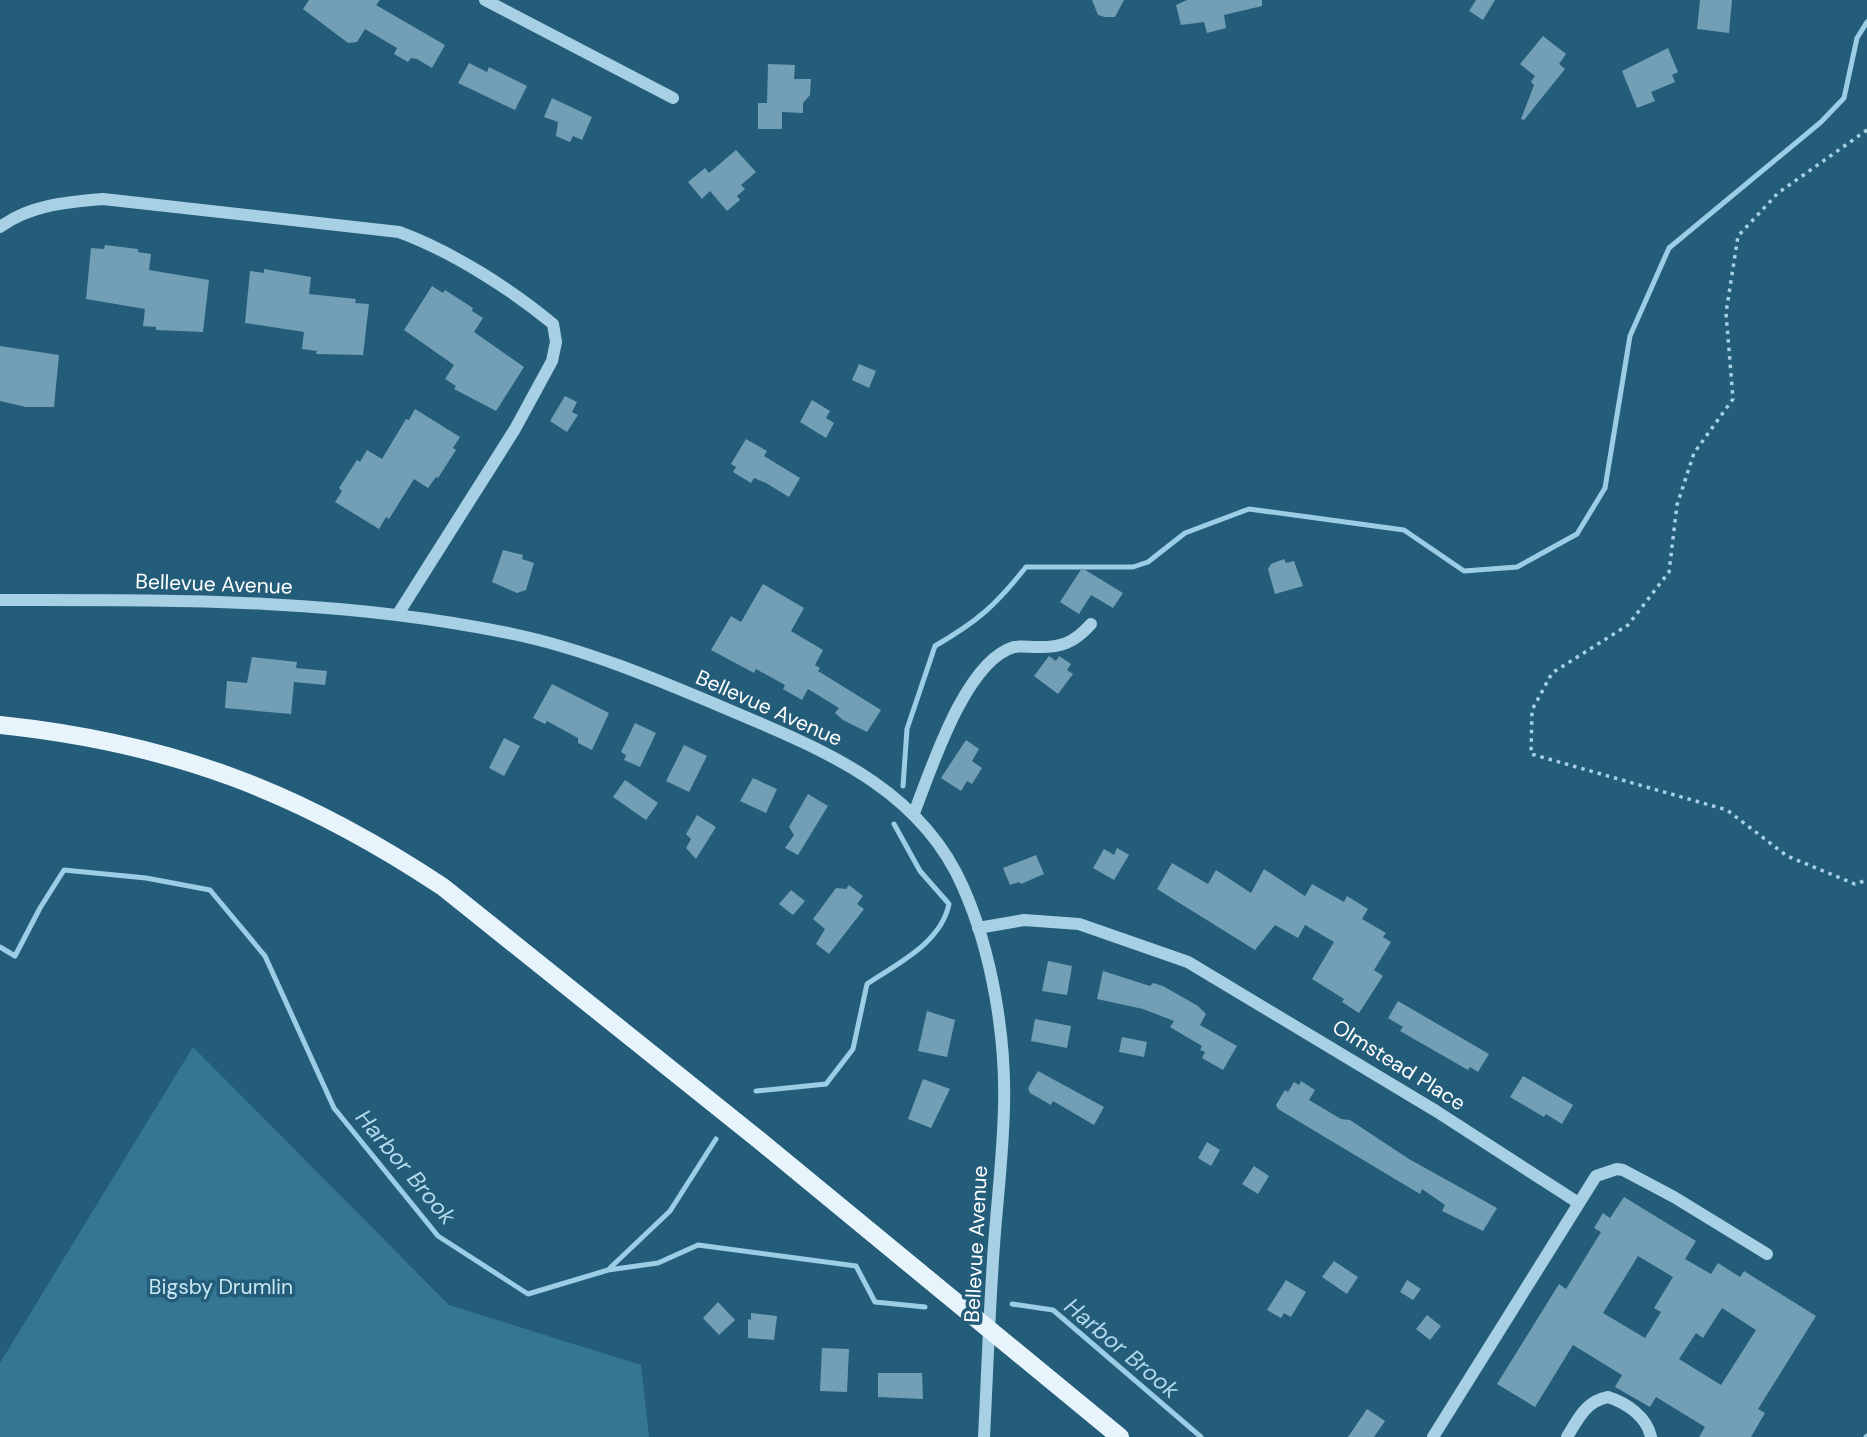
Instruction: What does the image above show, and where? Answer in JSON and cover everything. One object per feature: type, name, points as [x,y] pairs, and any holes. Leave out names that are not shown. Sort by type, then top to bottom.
[{"type":"main road","points":[[0,725],[65,732],[192,761],[311,809],[395,855],[443,887],[991,1329],[1120,1437]]},
{"type":"street","points":[[485,0],[673,98]]},
{"type":"street","points":[[0,227],[11,219],[58,202],[103,199],[399,232],[424,241],[531,306],[553,324],[556,342],[552,361],[515,429],[398,614]]},
{"type":"street","name":"Bellevue Avenue","points":[[0,600],[226,600],[398,614],[517,635],[638,672],[833,756],[914,813],[932,832],[948,858],[978,928],[1000,1025],[1004,1107],[984,1437]]},
{"type":"street","points":[[914,813],[952,720],[984,670],[1000,654],[1015,647],[1063,646],[1075,642],[1091,624]]},
{"type":"street","name":"Olmstead Place","points":[[978,928],[1024,920],[1079,924],[1188,962],[1437,1111],[1577,1202]]},
{"type":"street","points":[[1433,1437],[1577,1202],[1596,1177],[1617,1169],[1623,1170],[1674,1197],[1767,1254]]},
{"type":"street","points":[[1567,1437],[1585,1409],[1597,1399],[1608,1396],[1634,1410],[1646,1423],[1651,1437]]},
{"type":"path","points":[[1867,130],[1778,193],[1738,236],[1726,313],[1733,399],[1693,453],[1677,505],[1668,572],[1628,625],[1552,673],[1532,710],[1531,754],[1727,810],[1787,856],[1855,884],[1867,880]]},
{"type":"green space","name":"Bigsby Drumlin","points":[[193,1047],[449,1305],[641,1365],[649,1437],[0,1437],[0,1363]]},
{"type":"building","points":[[309,0],[380,0],[376,5],[445,45],[432,68],[417,59],[411,58],[408,62],[394,54],[397,48],[365,29],[357,42],[348,43],[303,9]]},
{"type":"building","points":[[1092,0],[1124,0],[1115,17],[1105,17],[1098,15]]},
{"type":"building","points":[[1187,0],[1262,0],[1262,6],[1224,15],[1226,28],[1207,33],[1204,22],[1181,25],[1176,5]]},
{"type":"building","points":[[1476,0],[1495,0],[1483,20],[1469,11]]},
{"type":"building","points":[[1700,0],[1732,0],[1729,33],[1697,29]]},
{"type":"building","points":[[1543,36],[1566,54],[1559,64],[1565,69],[1524,120],[1521,119],[1535,76],[1520,64]]},
{"type":"building","points":[[1668,48],[1678,72],[1672,75],[1675,82],[1651,92],[1655,101],[1637,108],[1622,71]]},
{"type":"building","points":[[469,63],[487,72],[489,67],[527,86],[515,110],[458,83]]},
{"type":"building","points":[[768,64],[795,65],[794,79],[811,79],[810,95],[803,103],[803,113],[782,112],[782,129],[758,129],[758,103],[767,103]]},
{"type":"building","points":[[552,98],[592,117],[582,140],[573,136],[570,142],[556,136],[558,122],[544,117]]},
{"type":"building","points":[[736,150],[756,172],[741,185],[745,189],[737,196],[740,200],[727,211],[710,191],[702,199],[688,182],[705,168],[709,173]]},
{"type":"building","points":[[105,245],[138,249],[138,252],[151,254],[149,270],[209,280],[203,332],[156,330],[156,327],[143,326],[145,309],[86,299],[91,248],[104,249]]},
{"type":"building","points":[[264,269],[311,277],[309,294],[356,299],[355,303],[369,304],[363,355],[316,354],[317,351],[302,349],[304,332],[245,323],[250,271],[264,273]]},
{"type":"building","points":[[432,286],[443,293],[445,290],[473,308],[472,311],[483,318],[474,332],[524,367],[496,411],[454,389],[456,386],[445,379],[454,365],[404,330]]},
{"type":"building","points":[[0,346],[59,355],[54,407],[26,407],[0,401]]},
{"type":"building","points":[[859,364],[876,371],[869,388],[852,380]]},
{"type":"building","points":[[565,396],[577,402],[572,412],[578,415],[567,432],[550,421]]},
{"type":"building","points":[[812,400],[830,411],[826,418],[834,423],[826,438],[800,422]]},
{"type":"building","points":[[415,409],[460,437],[453,448],[456,450],[438,478],[436,477],[428,488],[414,479],[389,519],[386,517],[379,529],[335,502],[342,491],[339,488],[357,460],[360,462],[367,450],[382,459]]},
{"type":"building","points":[[746,439],[767,451],[764,456],[800,478],[789,497],[766,483],[754,478],[751,483],[733,472],[736,467],[731,464]]},
{"type":"building","points":[[503,550],[523,555],[522,559],[534,563],[526,590],[517,593],[492,582]]},
{"type":"building","points":[[1284,559],[1286,563],[1294,561],[1303,586],[1275,594],[1268,569],[1271,564]]},
{"type":"building","points":[[1082,568],[1123,593],[1113,608],[1091,595],[1079,614],[1060,602]]},
{"type":"building","points":[[763,584],[804,608],[791,631],[823,650],[815,665],[820,668],[818,671],[881,710],[867,732],[843,720],[835,713],[839,708],[808,689],[802,700],[783,689],[785,685],[756,669],[754,673],[711,650],[731,616],[741,622]]},
{"type":"building","points":[[1049,656],[1056,661],[1059,656],[1071,664],[1067,670],[1073,674],[1058,694],[1034,676]]},
{"type":"building","points":[[252,657],[297,662],[296,668],[327,671],[325,685],[294,682],[291,714],[225,708],[227,681],[247,683]]},
{"type":"building","points":[[552,684],[609,713],[592,750],[578,743],[578,738],[547,721],[545,724],[533,718]]},
{"type":"building","points":[[635,723],[656,733],[640,767],[624,760],[626,755],[621,752]]},
{"type":"building","points":[[504,738],[520,746],[504,776],[489,768]]},
{"type":"building","points":[[966,740],[979,749],[972,761],[982,768],[972,784],[967,781],[961,791],[941,778]]},
{"type":"building","points":[[684,745],[707,756],[689,792],[666,781]]},
{"type":"building","points":[[753,778],[777,789],[766,813],[740,801]]},
{"type":"building","points":[[625,780],[658,803],[646,820],[613,797]]},
{"type":"building","points":[[808,794],[828,806],[798,855],[785,848],[794,835],[789,827]]},
{"type":"building","points":[[697,815],[716,827],[696,859],[686,848],[691,839],[686,834]]},
{"type":"building","points":[[1117,848],[1129,855],[1114,880],[1093,868],[1104,849],[1114,855]]},
{"type":"building","points":[[1036,855],[1044,874],[1021,884],[1019,882],[1010,885],[1003,868]]},
{"type":"building","points":[[1172,863],[1208,884],[1216,870],[1251,893],[1264,869],[1305,896],[1312,884],[1344,902],[1347,896],[1368,909],[1362,919],[1386,933],[1383,937],[1391,942],[1374,970],[1383,976],[1359,1013],[1342,1002],[1344,999],[1312,979],[1334,942],[1305,925],[1298,938],[1275,925],[1255,950],[1157,889]]},
{"type":"building","points":[[849,885],[863,896],[857,904],[864,909],[829,954],[816,944],[825,929],[813,919],[836,888],[846,889]]},
{"type":"building","points":[[791,890],[805,901],[793,915],[779,904]]},
{"type":"building","points":[[1048,961],[1072,966],[1067,995],[1042,991]]},
{"type":"building","points":[[1103,971],[1150,986],[1153,983],[1163,986],[1198,1006],[1206,1014],[1200,1025],[1237,1046],[1223,1070],[1202,1058],[1205,1052],[1200,1050],[1202,1046],[1170,1027],[1174,1021],[1143,1009],[1097,999]]},
{"type":"building","points":[[1398,1001],[1489,1054],[1478,1072],[1470,1067],[1468,1070],[1400,1031],[1403,1027],[1388,1018]]},
{"type":"building","points":[[927,1011],[955,1020],[947,1057],[918,1051]]},
{"type":"building","points":[[1035,1019],[1071,1026],[1067,1048],[1031,1041]]},
{"type":"building","points":[[1122,1037],[1147,1042],[1144,1057],[1119,1052]]},
{"type":"building","points":[[1038,1071],[1104,1107],[1094,1125],[1053,1101],[1051,1105],[1030,1093],[1028,1088]]},
{"type":"building","points":[[1523,1076],[1573,1105],[1562,1124],[1510,1097]]},
{"type":"building","points":[[923,1079],[950,1089],[931,1128],[908,1119]]},
{"type":"building","points":[[1301,1081],[1315,1090],[1309,1100],[1341,1119],[1350,1120],[1409,1159],[1497,1208],[1483,1231],[1442,1211],[1445,1205],[1422,1189],[1420,1194],[1278,1109],[1276,1105],[1285,1090],[1288,1092],[1294,1082],[1299,1085]]},
{"type":"building","points":[[1207,1142],[1220,1150],[1211,1166],[1198,1158]]},
{"type":"building","points":[[1254,1166],[1269,1176],[1258,1194],[1242,1184]]},
{"type":"building","points":[[1624,1197],[1696,1241],[1685,1259],[1711,1274],[1718,1263],[1740,1277],[1744,1271],[1816,1316],[1758,1409],[1765,1413],[1751,1437],[1699,1437],[1705,1427],[1656,1397],[1650,1407],[1615,1387],[1622,1375],[1573,1345],[1535,1407],[1497,1384],[1559,1284],[1566,1289],[1601,1232],[1594,1228],[1603,1213],[1610,1218]],"holes":[[[1638,1256],[1673,1277],[1654,1308],[1661,1312],[1645,1338],[1603,1313]],[[1722,1308],[1756,1330],[1721,1385],[1679,1359],[1696,1333],[1703,1338]]]},
{"type":"building","points":[[1334,1261],[1358,1277],[1347,1294],[1322,1277]]},
{"type":"building","points":[[1286,1280],[1306,1292],[1291,1317],[1284,1313],[1281,1318],[1267,1310]]},
{"type":"building","points":[[1407,1280],[1421,1289],[1413,1300],[1400,1292]]},
{"type":"building","points":[[718,1302],[735,1320],[719,1335],[703,1318]]},
{"type":"building","points":[[751,1313],[777,1316],[774,1340],[748,1338],[748,1319],[751,1320]]},
{"type":"building","points":[[1427,1315],[1441,1326],[1430,1340],[1416,1329]]},
{"type":"building","points":[[822,1348],[849,1349],[847,1392],[820,1391]]},
{"type":"building","points":[[878,1373],[922,1373],[923,1399],[878,1397]]},
{"type":"building","points":[[1367,1409],[1385,1421],[1374,1437],[1348,1437]]},
{"type":"waterway","points":[[903,786],[907,729],[935,646],[985,612],[1026,567],[1133,567],[1148,562],[1185,533],[1249,509],[1404,530],[1464,571],[1517,567],[1577,534],[1605,488],[1630,336],[1669,248],[1821,122],[1844,98],[1857,38],[1867,22]]},
{"type":"waterway","points":[[756,1091],[826,1084],[853,1049],[867,984],[917,951],[928,941],[944,918],[949,904],[920,871],[894,824]]},
{"type":"waterway","name":"Harbor Brook","points":[[0,947],[15,956],[64,870],[146,878],[210,890],[265,956],[334,1108],[438,1236],[528,1294],[608,1270],[658,1263],[698,1245],[856,1266],[875,1302],[925,1307]]},
{"type":"waterway","points":[[610,1268],[670,1211],[716,1139]]},
{"type":"waterway","name":"Harbor Brook","points":[[1012,1304],[1053,1310],[1201,1437]]}]
